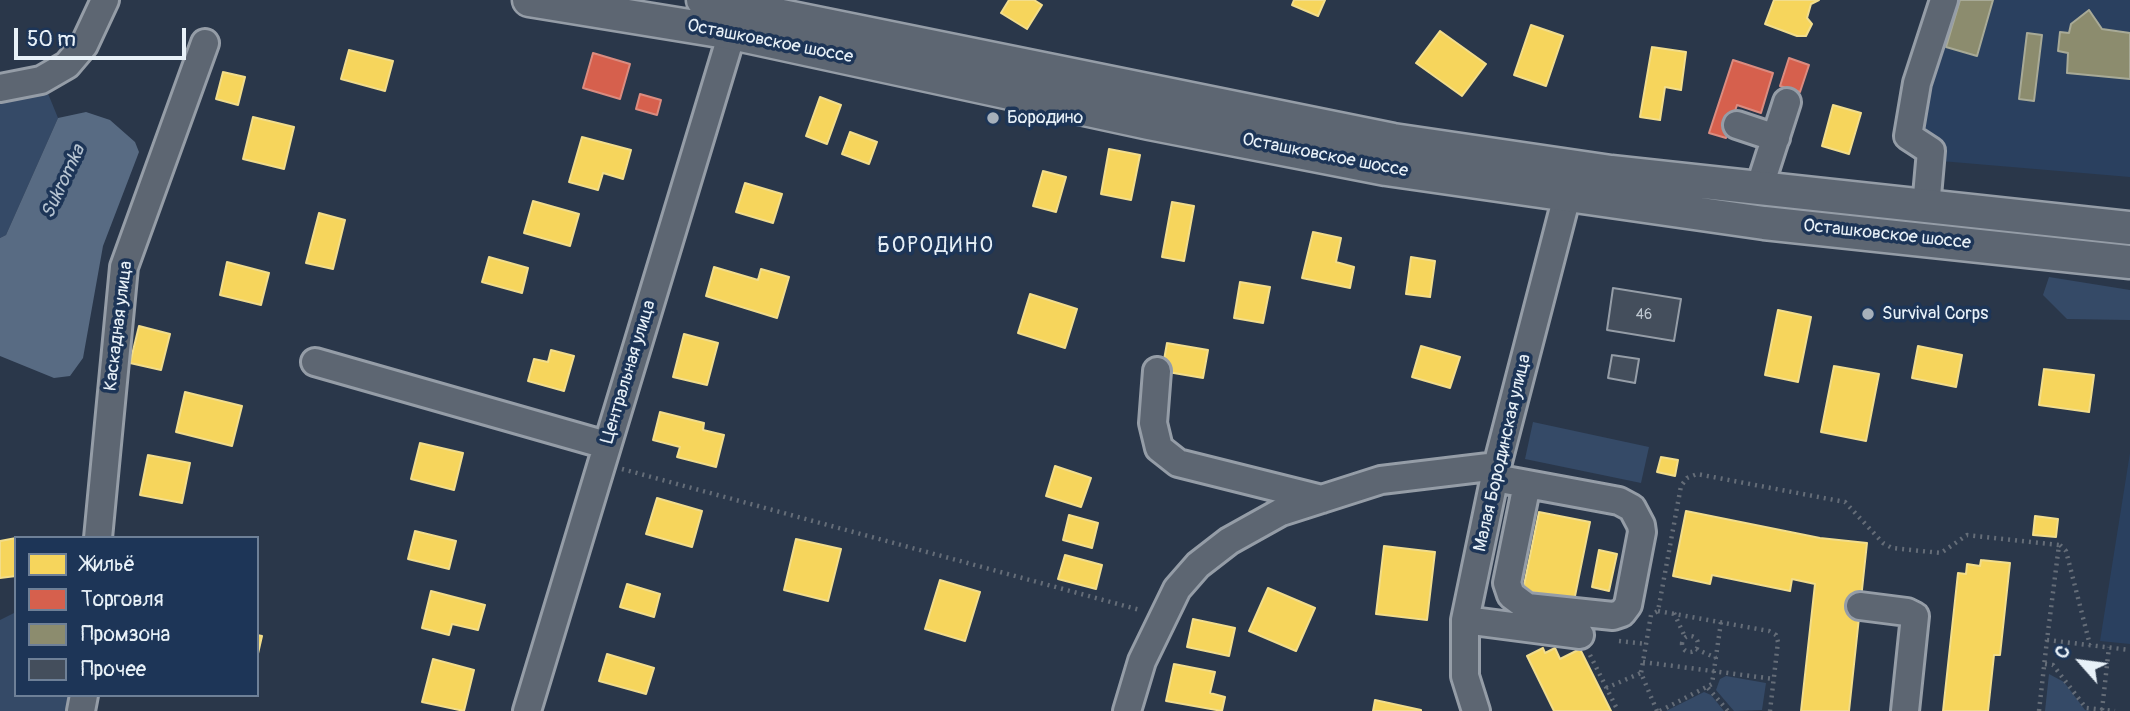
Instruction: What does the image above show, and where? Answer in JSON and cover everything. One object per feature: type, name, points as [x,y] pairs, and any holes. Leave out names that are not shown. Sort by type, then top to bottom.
[{"type":"main road","name":"Осташковское шоссе","points":[[529,0],[742,14],[1393,140],[1611,172],[2130,228]]},
{"type":"main road","name":"Осташковское шоссе","points":[[703,0],[742,14],[999,88],[1149,123],[1386,169],[1764,223],[2130,262]]},
{"type":"street","points":[[0,70],[32,65],[54,55],[72,36],[89,0]]},
{"type":"street","points":[[0,88],[41,80],[68,65],[84,45],[104,0]]},
{"type":"street","points":[[1926,207],[1931,152],[1908,136],[1917,83],[1944,0]]},
{"type":"street","name":"Центральная улица","points":[[527,711],[604,454],[742,14]]},
{"type":"street","name":"Каскадная улица","points":[[99,536],[124,267],[205,43]]},
{"type":"street","points":[[1759,189],[1787,102]]},
{"type":"street","points":[[1737,125],[1776,138]]},
{"type":"street","name":"Малая Бородинская улица","points":[[1476,711],[1465,677],[1465,620],[1496,472],[1567,196]]},
{"type":"street","points":[[315,362],[604,454]]},
{"type":"street","points":[[1157,371],[1153,424],[1158,449],[1178,463],[1322,499]]},
{"type":"street","points":[[1127,711],[1142,661],[1162,616],[1177,589],[1198,565],[1229,541],[1281,512],[1381,480],[1496,472],[1527,484],[1619,501],[1632,508],[1642,525],[1642,532],[1628,605],[1622,613],[1613,615],[1528,607],[1511,595],[1507,583],[1527,484]]},
{"type":"street","points":[[1860,606],[1907,612],[1915,616],[1905,711]]},
{"type":"street","points":[[1465,620],[1580,635]]},
{"type":"path","points":[[604,454],[1162,616]]},
{"type":"path","points":[[1658,611],[1681,486],[1687,478],[1697,474],[1845,502],[1892,548],[1941,552],[1967,535],[2059,545],[2066,551],[2090,645]]},
{"type":"path","points":[[2039,711],[2059,545]]},
{"type":"path","points":[[1721,622],[1715,671],[1708,688],[1659,711],[1641,673],[1651,615],[1658,611],[1721,622],[1776,635],[1779,642],[1770,711]]},
{"type":"path","points":[[1674,613],[1685,637],[1682,646],[1689,653],[1696,649],[1698,640],[1693,636],[1685,637]]},
{"type":"path","points":[[1580,635],[1618,711]]},
{"type":"path","points":[[2048,640],[2130,650]]},
{"type":"path","points":[[2102,710],[2109,647]]},
{"type":"path","points":[[1696,649],[1716,658]]},
{"type":"path","points":[[1643,662],[1774,679]]},
{"type":"path","points":[[2045,664],[2053,665],[2086,708],[2115,711]]},
{"type":"path","points":[[1606,688],[1641,673]]},
{"type":"path","points":[[1708,688],[1728,711]]},
{"type":"shaded area","points":[[1956,0],[2130,0],[2130,177],[1917,159],[1932,81]]},
{"type":"shaded area","points":[[47,91],[58,118],[6,235],[0,238],[0,97]]},
{"type":"shaded area","points":[[2049,277],[2130,290],[2130,320],[2067,319],[2043,295]]},
{"type":"shaded area","points":[[1533,422],[1649,447],[1641,483],[1525,459]]},
{"type":"shaded area","points":[[2130,453],[2130,644],[2100,641]]},
{"type":"shaded area","points":[[14,613],[14,697],[68,697],[66,711],[0,711],[0,620]]},
{"type":"shaded area","points":[[2049,674],[2064,682],[2085,710],[2092,711],[2045,711]]},
{"type":"shaded area","points":[[1726,676],[1766,683],[1762,710],[1734,711],[1716,690],[1720,679]]},
{"type":"shaded area","points":[[1704,692],[1711,695],[1724,711],[1666,711]]},
{"type":"water","name":"Sukromka","points":[[86,112],[110,120],[135,142],[139,152],[103,246],[83,358],[70,376],[54,378],[0,356],[0,238],[6,235],[58,118]]},
{"type":"building: Жильё","points":[[1009,0],[1034,0],[1042,5],[1027,29],[1001,13]]},
{"type":"building: Жильё","points":[[1294,0],[1325,0],[1318,16],[1292,5]]},
{"type":"building: Жильё","points":[[1774,0],[1819,0],[1811,4],[1807,18],[1812,24],[1806,36],[1797,36],[1765,24]]},
{"type":"building: Жильё","points":[[1531,25],[1563,36],[1546,86],[1514,75]]},
{"type":"building: Жильё","points":[[1440,31],[1486,64],[1462,96],[1416,63]]},
{"type":"building: Жильё","points":[[1652,47],[1686,52],[1681,90],[1665,87],[1660,120],[1640,117]]},
{"type":"building: Жильё","points":[[349,50],[393,61],[385,91],[341,79]]},
{"type":"building: Жильё","points":[[223,72],[245,77],[238,105],[216,99]]},
{"type":"building: Жильё","points":[[820,97],[841,105],[827,144],[806,136]]},
{"type":"building: Жильё","points":[[1833,105],[1861,113],[1849,154],[1822,146]]},
{"type":"building: Жильё","points":[[253,117],[294,127],[284,169],[243,159]]},
{"type":"building: Жильё","points":[[850,132],[877,142],[869,164],[842,154]]},
{"type":"building: Жильё","points":[[582,137],[631,150],[623,179],[603,173],[598,190],[569,182]]},
{"type":"building: Жильё","points":[[1109,149],[1140,155],[1131,200],[1101,194]]},
{"type":"building: Жильё","points":[[1043,171],[1066,177],[1056,212],[1033,206]]},
{"type":"building: Жильё","points":[[745,183],[782,194],[773,223],[736,212]]},
{"type":"building: Жильё","points":[[533,201],[579,214],[570,246],[524,233]]},
{"type":"building: Жильё","points":[[1172,202],[1194,206],[1184,261],[1162,257]]},
{"type":"building: Жильё","points":[[319,213],[345,220],[333,269],[306,263]]},
{"type":"building: Жильё","points":[[1313,232],[1341,238],[1336,262],[1354,267],[1350,288],[1302,278]]},
{"type":"building: Жильё","points":[[489,257],[528,268],[522,293],[482,282]]},
{"type":"building: Жильё","points":[[1411,257],[1435,261],[1430,297],[1406,294]]},
{"type":"building: Жильё","points":[[227,262],[269,273],[261,305],[220,295]]},
{"type":"building: Жильё","points":[[714,267],[758,280],[761,269],[789,277],[777,318],[706,296]]},
{"type":"building: Жильё","points":[[1240,282],[1270,287],[1263,323],[1234,318]]},
{"type":"building: Жильё","points":[[1030,294],[1077,309],[1065,348],[1018,333]]},
{"type":"building: Жильё","points":[[1778,310],[1811,317],[1798,382],[1765,375]]},
{"type":"building: Жильё","points":[[139,326],[170,334],[161,370],[130,363]]},
{"type":"building: Жильё","points":[[684,334],[718,343],[707,385],[673,377]]},
{"type":"building: Жильё","points":[[1167,343],[1208,350],[1203,378],[1162,371]]},
{"type":"building: Жильё","points":[[1421,346],[1460,357],[1450,388],[1412,377]]},
{"type":"building: Жильё","points":[[1918,346],[1962,355],[1956,387],[1912,378]]},
{"type":"building: Жильё","points":[[551,350],[574,356],[564,391],[528,381],[534,359],[548,362]]},
{"type":"building: Жильё","points":[[1834,366],[1879,374],[1866,441],[1821,432]]},
{"type":"building: Жильё","points":[[2044,369],[2094,375],[2089,412],[2039,405]]},
{"type":"building: Жильё","points":[[185,392],[242,406],[232,446],[176,432]]},
{"type":"building: Жильё","points":[[660,412],[704,423],[703,430],[724,435],[716,467],[677,457],[680,447],[653,440]]},
{"type":"building: Жильё","points":[[420,443],[463,453],[454,490],[411,479]]},
{"type":"building: Жильё","points":[[148,455],[190,463],[182,503],[140,495]]},
{"type":"building: Жильё","points":[[1661,457],[1678,460],[1675,476],[1657,472]]},
{"type":"building: Жильё","points":[[1055,466],[1091,478],[1081,507],[1046,496]]},
{"type":"building: Жильё","points":[[657,498],[702,511],[692,547],[646,534]]},
{"type":"building: Жильё","points":[[1686,511],[1820,538],[1867,543],[1849,711],[1801,711],[1815,584],[1792,579],[1790,591],[1712,575],[1710,584],[1673,576]]},
{"type":"building: Жильё","points":[[1539,512],[1590,522],[1574,601],[1523,590]]},
{"type":"building: Жильё","points":[[1069,515],[1098,523],[1092,548],[1063,540]]},
{"type":"building: Жильё","points":[[2035,516],[2058,519],[2056,537],[2033,535]]},
{"type":"building: Жильё","points":[[415,531],[456,541],[449,569],[408,559]]},
{"type":"building: Жильё","points":[[14,538],[14,576],[0,578],[0,541]]},
{"type":"building: Жильё","points":[[796,539],[841,549],[828,601],[784,590]]},
{"type":"building: Жильё","points":[[1384,546],[1435,552],[1427,620],[1376,614]]},
{"type":"building: Жильё","points":[[1599,550],[1617,554],[1609,591],[1592,587]]},
{"type":"building: Жильё","points":[[1065,555],[1102,565],[1096,589],[1058,579]]},
{"type":"building: Жильё","points":[[1981,560],[2010,563],[2000,655],[1994,655],[1988,711],[1943,711],[1958,573],[1966,574],[1967,564],[1980,566]]},
{"type":"building: Жильё","points":[[940,580],[980,592],[965,641],[925,629]]},
{"type":"building: Жильё","points":[[627,584],[660,594],[654,617],[620,607]]},
{"type":"building: Жильё","points":[[1268,588],[1315,608],[1296,651],[1249,631]]},
{"type":"building: Жильё","points":[[431,591],[485,605],[478,630],[452,624],[449,635],[422,628]]},
{"type":"building: Жильё","points":[[1193,619],[1235,628],[1229,656],[1187,647]]},
{"type":"building: Жильё","points":[[1543,648],[1545,653],[1555,648],[1560,659],[1580,649],[1611,711],[1554,711],[1527,656]]},
{"type":"building: Жильё","points":[[607,654],[654,668],[646,694],[599,681]]},
{"type":"building: Жильё","points":[[433,659],[474,670],[464,711],[422,702]]},
{"type":"building: Жильё","points":[[1174,664],[1215,672],[1210,693],[1225,697],[1222,711],[1166,701]]},
{"type":"building: Жильё","points":[[1375,700],[1421,710],[1421,711],[1373,711]]},
{"type":"building: Торговля","points":[[593,53],[630,64],[620,99],[583,88]]},
{"type":"building: Торговля","points":[[1789,58],[1809,65],[1800,92],[1780,86]]},
{"type":"building: Торговля","points":[[1733,60],[1773,73],[1761,113],[1737,105],[1726,138],[1709,133]]},
{"type":"building: Торговля","points":[[640,94],[661,100],[657,115],[636,109]]},
{"type":"building: Промзона","points":[[1960,0],[1993,0],[1977,56],[1946,47]]},
{"type":"building: Промзона","points":[[2089,10],[2102,29],[2130,33],[2130,79],[2067,73],[2068,53],[2058,51],[2060,32],[2069,33],[2071,24]]},
{"type":"building: Промзона","points":[[2027,33],[2042,35],[2034,101],[2019,99]]},
{"type":"building: Прочее","points":[[1613,288],[1681,299],[1674,341],[1607,330]]},
{"type":"building: Прочее","points":[[1612,355],[1639,359],[1635,383],[1608,378]]},
{"type":"place","name":"Бородино","points":[[993,118]]},
{"type":"place","name":"Survival Corps","points":[[1868,314]]},
{"type":"district","name":"БОРОДИНО","points":[[936,247]]}]
